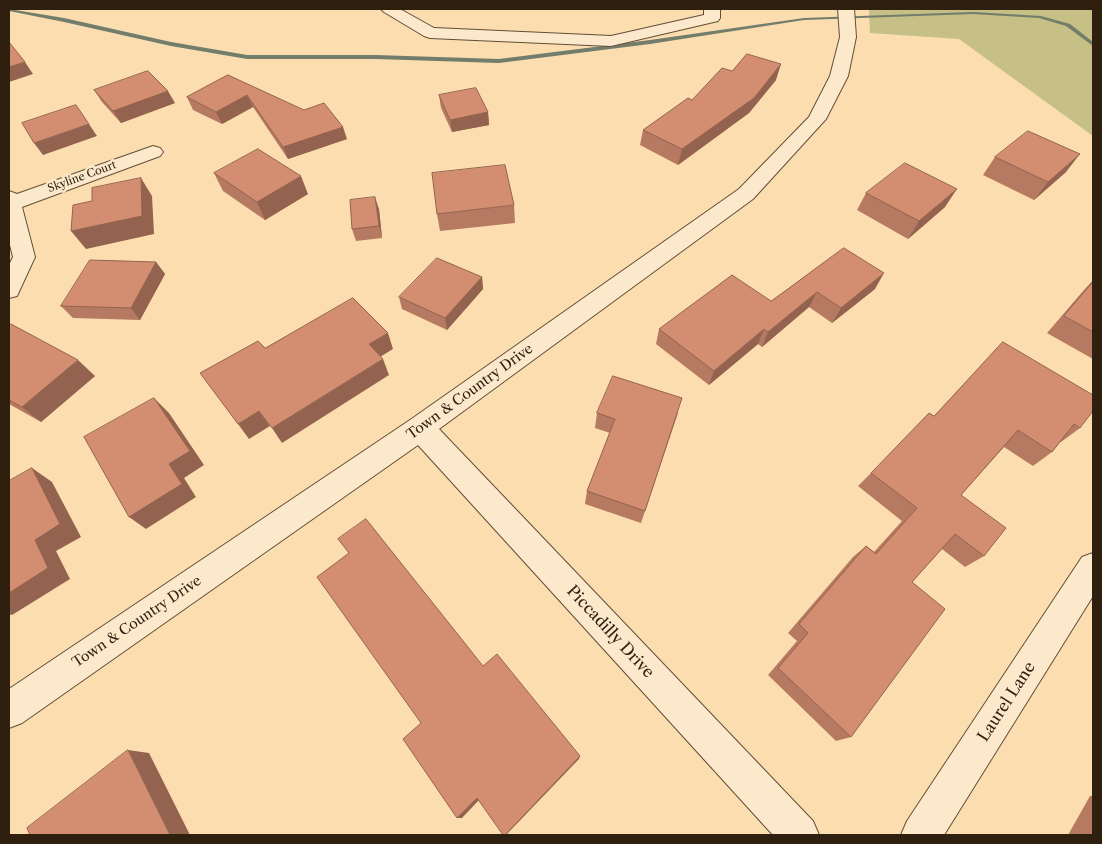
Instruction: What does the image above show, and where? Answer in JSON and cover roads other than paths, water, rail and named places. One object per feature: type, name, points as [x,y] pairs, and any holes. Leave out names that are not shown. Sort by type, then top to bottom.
[{"type":"street","points":[[389,9],[430,33],[611,41],[712,18],[712,9]]},
{"type":"street","name":"Town & Country Drive","points":[[9,710],[420,428],[746,194],[817,120],[839,76],[848,37],[846,9]]},
{"type":"street","name":"Skyline Court","points":[[10,200],[153,152]]},
{"type":"street","points":[[9,290],[24,257],[10,200]]},
{"type":"street","name":"Piccadilly Drive","points":[[420,428],[799,835]]},
{"type":"street","name":"Laurel Lane","points":[[921,835],[1093,568]]},
{"type":"waterway","points":[[9,10],[64,20],[171,44],[247,57],[376,57],[499,61],[650,42],[804,19],[973,13],[1039,17],[1068,25],[1093,44]]}]
